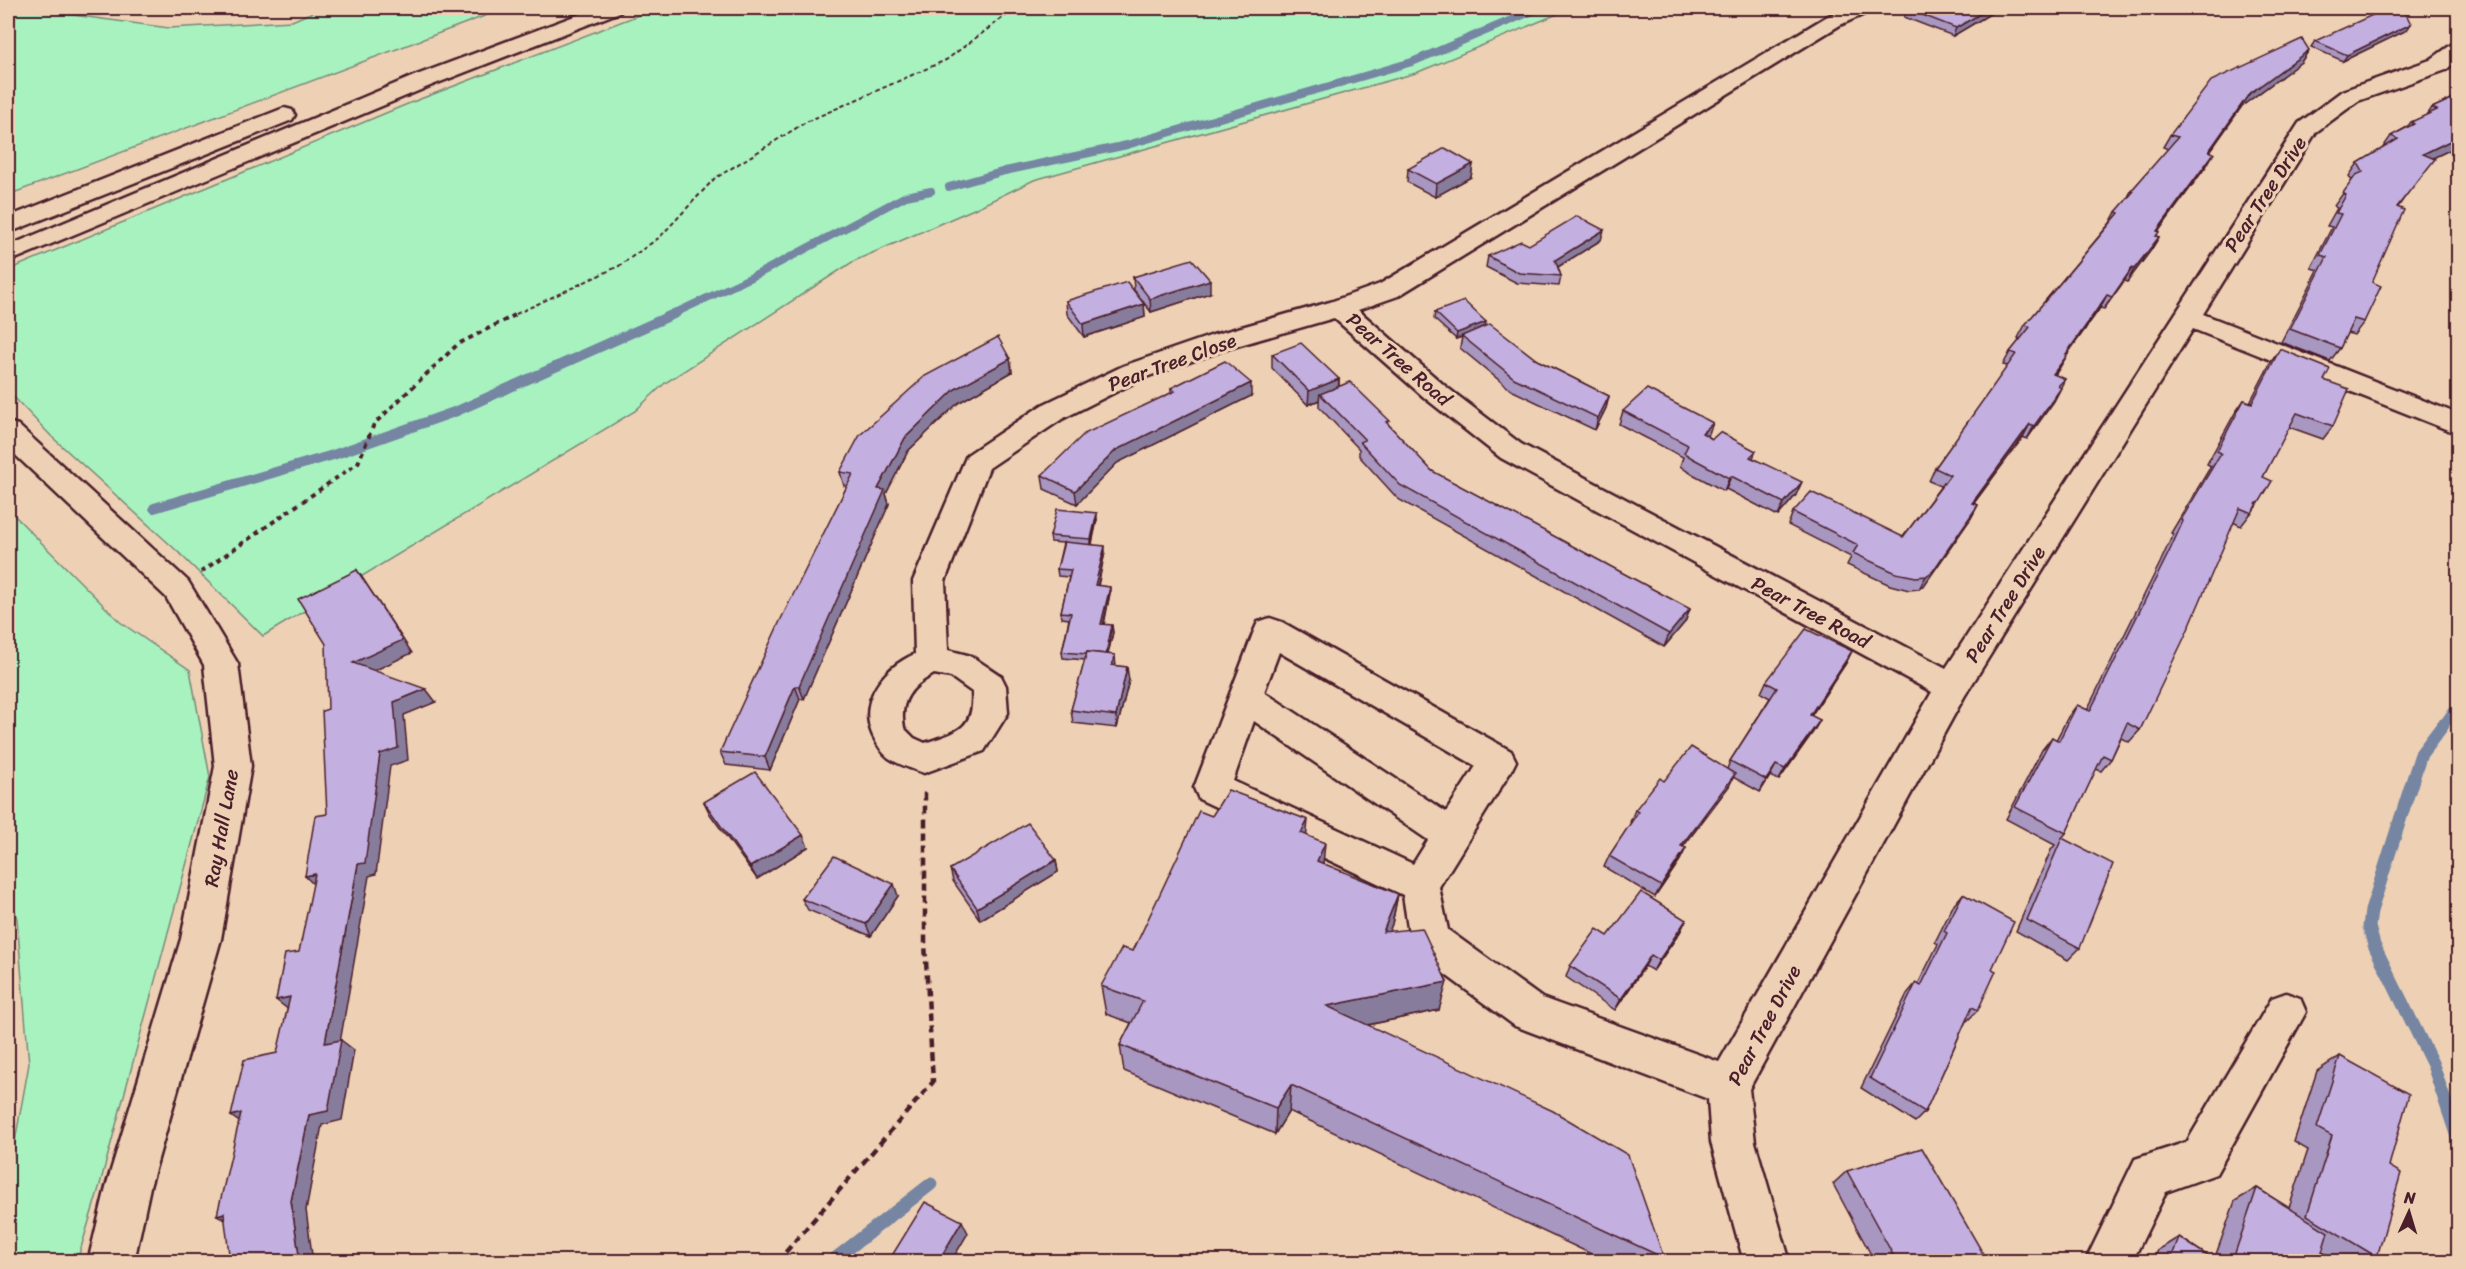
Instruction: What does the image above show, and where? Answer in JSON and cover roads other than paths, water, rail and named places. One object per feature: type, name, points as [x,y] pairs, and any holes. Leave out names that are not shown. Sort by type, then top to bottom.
[{"type":"main road","points":[[333,96],[561,8]]},
{"type":"main road","points":[[8,255],[422,81],[613,8]]},
{"type":"main road","name":"Pear Tree Road","points":[[1862,8],[1833,21],[1389,290],[1339,308],[1435,392],[1511,451],[1952,687]]},
{"type":"main road","name":"Pear Tree Drive","points":[[1767,1262],[1733,1142],[1728,1086],[1952,687],[2307,128],[2350,96],[2438,65],[2458,49]]},
{"type":"main road","points":[[8,226],[180,155],[300,109]]},
{"type":"main road","name":"Pear Tree Close","points":[[932,661],[929,581],[977,462],[1052,412],[1133,372],[1223,341],[1339,308]]},
{"type":"main road","points":[[2187,317],[2458,425]]},
{"type":"main road","name":"Ray Hall Lane","points":[[8,432],[177,589],[220,664],[233,766],[201,939],[128,1188],[111,1262]]},
{"type":"main road","points":[[1420,885],[1212,788],[1270,631],[1498,761],[1420,885],[1430,940],[1529,1012],[1728,1086]]},
{"type":"main road","points":[[932,661],[959,665],[989,686],[991,713],[972,741],[924,758],[900,747],[887,732],[884,710],[892,690],[909,671],[932,661]]},
{"type":"main road","points":[[1245,697],[1451,836]]},
{"type":"main road","points":[[2108,1262],[2151,1175],[2201,1159],[2286,1012]]},
{"type":"waterway","points":[[949,187],[1005,171],[1127,145],[1412,62],[1540,8]]},
{"type":"waterway","points":[[673,314],[758,274],[906,196],[931,191]]},
{"type":"waterway","points":[[154,508],[333,455],[457,411],[676,313]]},
{"type":"waterway","points":[[2442,727],[2452,713],[2458,710]]},
{"type":"waterway","points":[[2443,725],[2421,754],[2371,911],[2369,927],[2374,945],[2433,1065],[2458,1140]]},
{"type":"waterway","points":[[831,1262],[931,1184]]}]
